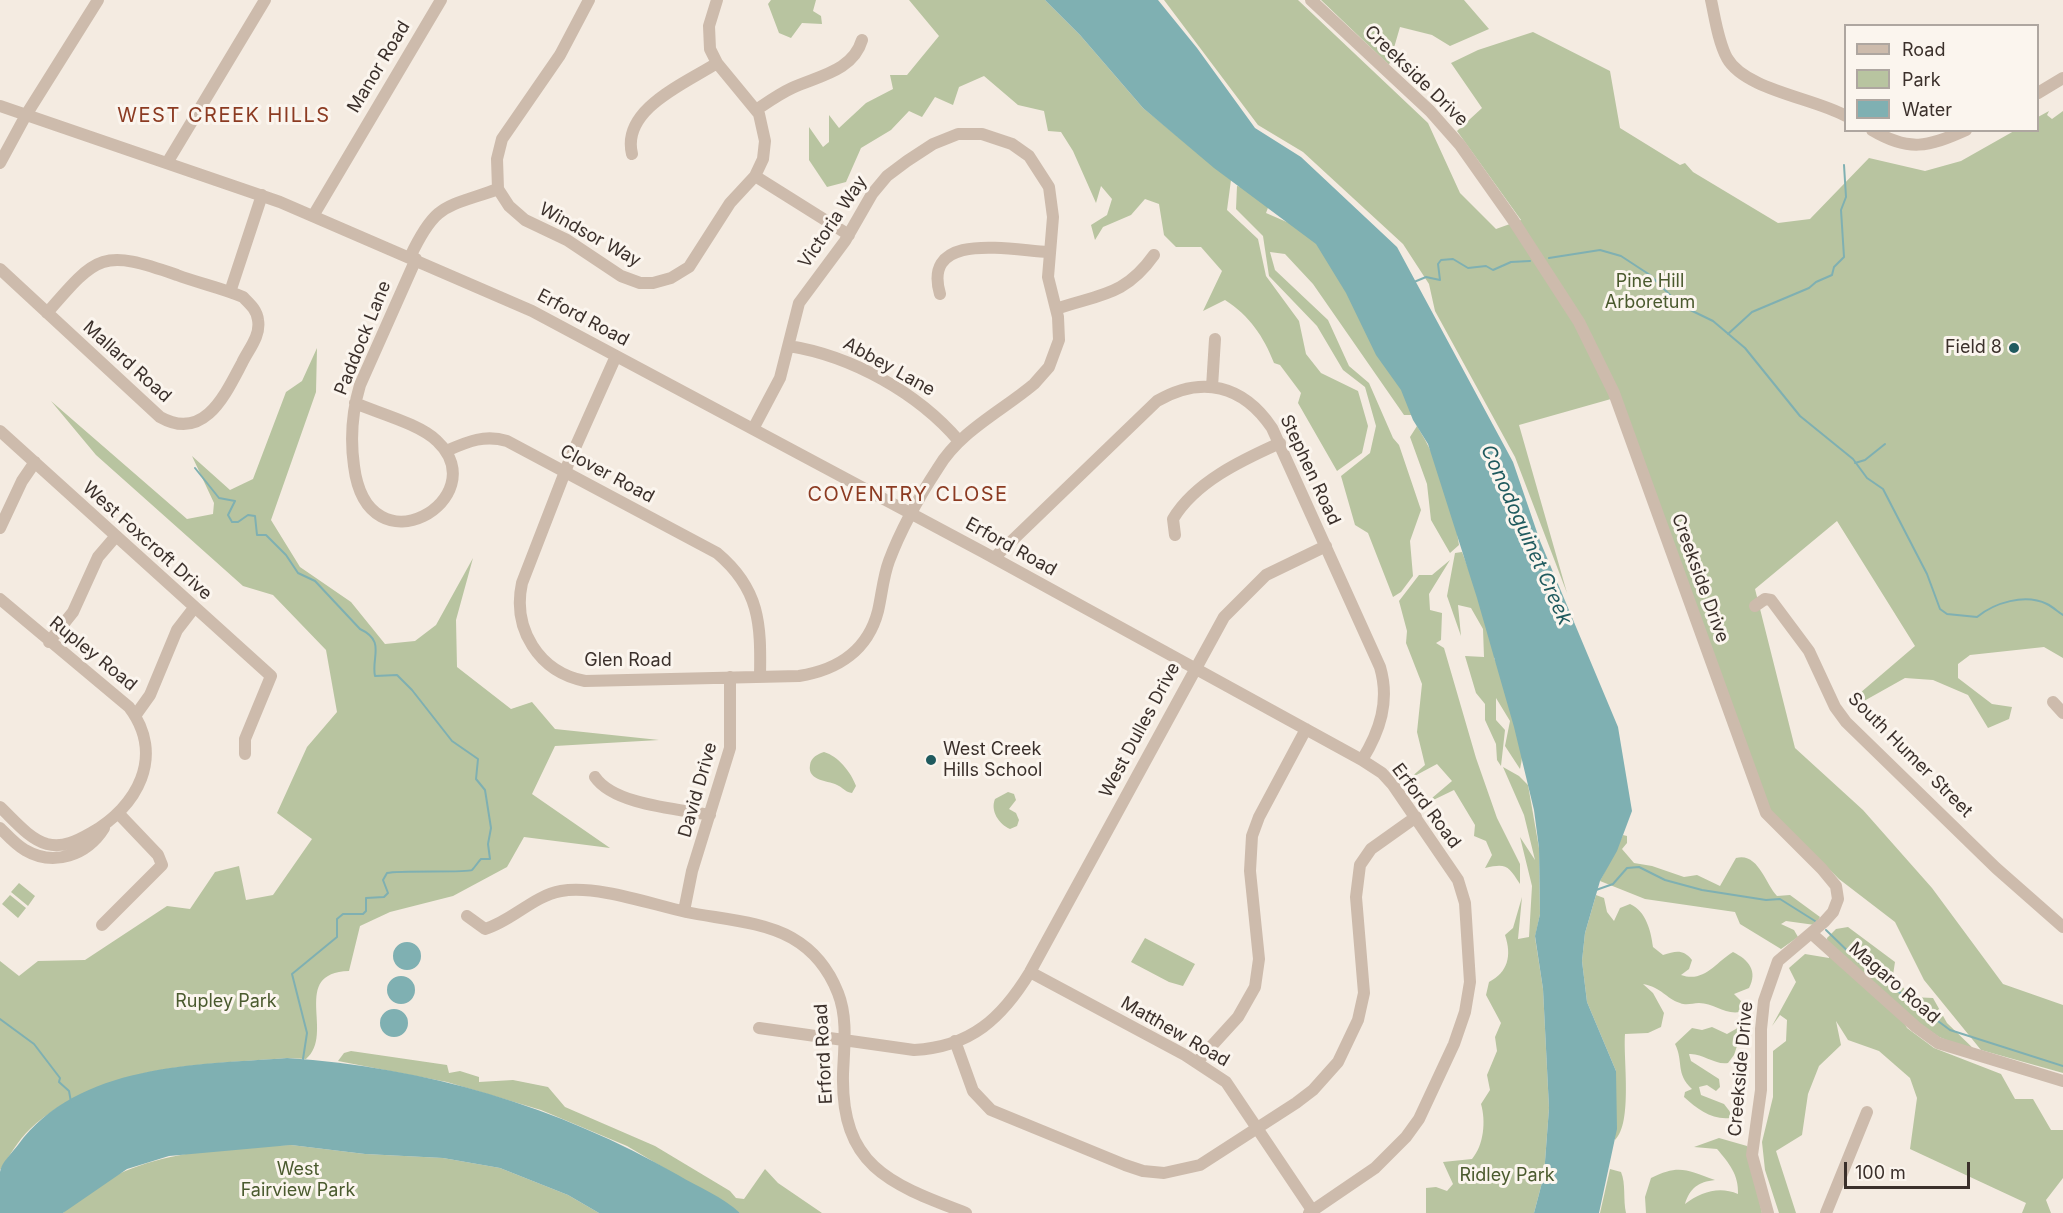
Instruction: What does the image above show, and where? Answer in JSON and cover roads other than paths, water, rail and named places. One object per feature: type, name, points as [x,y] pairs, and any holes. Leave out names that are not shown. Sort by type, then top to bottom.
[{"type":"street","points":[[0,163],[98,0]]},
{"type":"street","points":[[167,163],[265,0]]},
{"type":"street","name":"Manor Road","points":[[313,216],[441,0]]},
{"type":"street","points":[[498,189],[497,159],[502,139],[564,50],[589,0]]},
{"type":"street","name":"Windsor Way","points":[[498,189],[509,206],[525,220],[567,240],[621,276],[640,283],[653,283],[671,278],[689,267],[730,203],[755,176],[763,159],[765,141],[762,121],[756,110],[717,63],[709,37],[710,20],[717,0]]},
{"type":"street","name":"Creekside Drive","points":[[1311,0],[1430,111],[1460,145],[1513,220],[1591,343],[1614,393],[1766,813],[1836,886],[1838,899],[1833,912],[1778,961],[1762,1012],[1762,1069],[1752,1155],[1768,1213]]},
{"type":"street","points":[[1711,0],[1723,48],[1738,71],[1758,82],[1844,116]]},
{"type":"street","points":[[756,110],[778,94],[829,74],[849,62],[859,52],[862,40]]},
{"type":"street","points":[[632,154],[630,137],[642,115],[657,101],[717,63]]},
{"type":"street","points":[[2039,92],[2063,78]]},
{"type":"street","name":"Erford Road","points":[[0,106],[262,195],[532,311],[994,558],[1382,773],[1416,817],[1462,890],[1470,970],[1467,1004],[1439,1081],[1419,1119],[1406,1137],[1375,1168],[1312,1212]]},
{"type":"street","points":[[1875,132],[1889,140],[1911,146],[1938,142],[1961,132]]},
{"type":"street","name":"Victoria Way","points":[[753,429],[780,378],[800,303],[849,235],[872,194],[883,180],[943,139],[958,134],[982,134],[1004,140],[1023,151],[1045,178],[1052,206],[1048,277],[1056,309],[1059,340],[1049,367],[1029,388],[959,441],[938,468],[911,514]]},
{"type":"street","points":[[755,176],[849,235]]},
{"type":"street","name":"Paddock Lane","points":[[446,451],[452,466],[451,485],[438,508],[415,521],[397,522],[382,517],[367,505],[356,483],[352,436],[355,403],[422,232],[439,211],[456,201],[498,189]]},
{"type":"street","points":[[47,313],[88,270],[115,259],[133,260],[230,292],[262,195]]},
{"type":"street","points":[[940,294],[937,284],[938,271],[947,259],[964,249],[987,246],[1048,252]]},
{"type":"street","points":[[1056,309],[1120,289],[1138,275],[1154,255]]},
{"type":"street","name":"Mallard Road","points":[[0,269],[160,417],[184,424],[198,421],[214,410],[256,338],[258,321],[254,309],[243,297],[230,292]]},
{"type":"street","points":[[1212,387],[1215,339]]},
{"type":"street","name":"Abbey Lane","points":[[789,346],[837,357],[912,397],[939,417],[959,441]]},
{"type":"street","name":"Glen Road","points":[[616,356],[565,472],[519,595],[523,627],[538,655],[561,672],[585,681],[760,676],[817,673],[832,668],[853,654],[862,644],[875,620],[890,560],[911,514]]},
{"type":"street","name":"Stephen Road","points":[[994,558],[1157,401],[1191,387],[1212,387],[1232,392],[1256,407],[1280,443],[1383,676],[1381,722],[1362,760]]},
{"type":"street","points":[[355,403],[424,432],[435,439],[446,451]]},
{"type":"street","name":"West Foxcroft Drive","points":[[0,431],[271,676],[245,740],[245,754]]},
{"type":"street","name":"Clover Road","points":[[446,451],[475,439],[499,439],[695,541],[726,561],[745,583],[756,606],[760,633],[760,676]]},
{"type":"street","points":[[1175,535],[1173,519],[1193,496],[1224,472],[1280,443]]},
{"type":"street","points":[[0,528],[22,481],[35,462]]},
{"type":"street","points":[[49,642],[74,612],[98,557],[116,536]]},
{"type":"street","name":"West Dulles Drive","points":[[759,1028],[914,1050],[928,1049],[955,1041],[972,1034],[997,1017],[1030,972],[1194,668],[1224,617],[1253,585],[1283,565],[1326,546]]},
{"type":"street","name":"Rupley Road","points":[[0,599],[49,642],[121,699],[135,716],[144,741],[145,764],[136,793],[106,824]]},
{"type":"street","name":"South Humer Street","points":[[1755,606],[1765,599],[1771,600],[1809,651],[1835,707],[1846,722],[1996,868],[2063,927]]},
{"type":"street","points":[[135,716],[150,695],[177,630],[194,608]]},
{"type":"street","name":"David Drive","points":[[684,911],[692,871],[730,748],[730,677]]},
{"type":"street","points":[[2053,702],[2063,713]]},
{"type":"street","points":[[1197,1062],[1238,1017],[1255,987],[1259,959],[1250,871],[1252,836],[1259,817],[1306,729]]},
{"type":"street","points":[[595,777],[600,784],[619,796],[710,815]]},
{"type":"street","points":[[0,807],[31,836],[47,844],[75,842],[106,824]]},
{"type":"street","points":[[102,925],[162,865],[158,855],[118,813]]},
{"type":"street","points":[[955,1041],[973,1091],[991,1110],[1143,1171],[1164,1173],[1194,1167],[1220,1154],[1313,1090],[1338,1062],[1358,1020],[1364,993],[1356,897],[1358,872],[1371,849],[1416,817]]},
{"type":"street","points":[[0,828],[28,852],[49,858],[60,858],[89,847],[106,824]]},
{"type":"street","name":"Erford Road","points":[[467,916],[485,929],[496,926],[549,895],[581,889],[770,929],[805,947],[823,966],[841,1003],[844,1041],[844,1108],[859,1147],[878,1171],[894,1183],[966,1213]]},
{"type":"street","name":"Magaro Road","points":[[1811,933],[1916,1027],[1938,1043],[2063,1082]]},
{"type":"street","name":"Matthew Road","points":[[1030,972],[1197,1062],[1226,1082],[1312,1212]]},
{"type":"street","points":[[1826,1213],[1867,1112]]},
{"type":"water","name":"Conodoguinet Creek","points":[[1045,0],[1158,0],[1197,48],[1255,128],[1301,157],[1397,247],[1513,462],[1540,541],[1618,727],[1632,811],[1617,851],[1600,881],[1585,933],[1582,961],[1587,1002],[1616,1071],[1617,1129],[1599,1213],[1534,1213],[1544,1175],[1549,1108],[1543,989],[1535,936],[1540,914],[1539,848],[1534,810],[1514,727],[1477,598],[1428,444],[1413,420],[1401,390],[1376,355],[1346,293],[1316,244],[1214,168],[1143,108],[1080,35]]},
{"type":"water","points":[[407,942],[417,946],[421,956],[417,966],[407,970],[397,966],[393,956],[397,946]]},
{"type":"water","points":[[401,976],[411,980],[415,990],[411,1000],[401,1004],[391,1000],[387,990],[391,980]]},
{"type":"water","points":[[394,1009],[404,1013],[408,1023],[404,1033],[394,1037],[384,1033],[380,1023],[384,1013]]},
{"type":"water","points":[[287,1058],[389,1070],[489,1094],[538,1110],[632,1151],[718,1197],[740,1213],[599,1213],[568,1195],[500,1168],[443,1158],[365,1154],[291,1145],[169,1156],[127,1169],[63,1213],[0,1213],[0,1172],[5,1162],[43,1118],[73,1098],[106,1083],[141,1073],[215,1063]]},
{"type":"waterway","points":[[1728,334],[1752,312],[1809,288],[1832,275],[1834,267],[1844,257],[1841,210],[1846,197],[1844,165]]},
{"type":"waterway","points":[[1549,258],[1600,250],[1621,256],[1650,275],[1680,305],[1713,321],[1745,348],[1800,416],[1853,459],[1867,478],[1883,489],[1927,574],[1940,609],[1947,614],[1977,617],[2001,604],[2029,599],[2047,604],[2063,615]]},
{"type":"waterway","points":[[1414,282],[1426,277],[1440,280],[1438,264],[1441,260],[1453,259],[1468,268],[1486,266],[1493,270],[1511,262],[1530,261]]},
{"type":"waterway","points":[[1855,463],[1865,460],[1885,444]]},
{"type":"waterway","points":[[195,468],[219,498],[235,501],[228,515],[232,522],[238,522],[248,515],[255,516],[257,535],[266,535],[286,555],[298,573],[315,581],[360,629],[373,639],[376,650],[375,676],[397,675],[412,690],[452,741],[478,759],[476,779],[485,790],[491,828],[488,844],[490,859],[481,859],[472,870],[467,871],[387,873],[383,880],[388,893],[384,897],[366,898],[366,911],[363,914],[343,914],[337,919],[337,937],[292,974],[307,1033],[303,1059]]},
{"type":"waterway","points":[[1596,890],[1613,884],[1627,868],[1639,867],[1665,880],[1702,890],[1766,900],[1780,899],[1815,921]]},
{"type":"waterway","points":[[1826,930],[1860,963],[1950,1030],[2063,1066]]},
{"type":"waterway","points":[[0,1019],[34,1044],[60,1078],[59,1082],[69,1091],[71,1102]]},
{"type":"place","name":"Field 8","points":[[2014,348]]},
{"type":"place","name":"West Creek Hills School","points":[[931,760]]},
{"type":"district","name":"WEST CREEK HILLS","points":[[224,116]]},
{"type":"district","name":"COVENTRY CLOSE","points":[[908,495]]},
{"type":"park label","name":"Pine Hill Arboretum","points":[[1650,292]]},
{"type":"park label","name":"Rupley Park","points":[[226,1002]]},
{"type":"park label","name":"Ridley Park","points":[[1507,1176]]},
{"type":"park label","name":"West Fairview Park","points":[[298,1180]]}]
